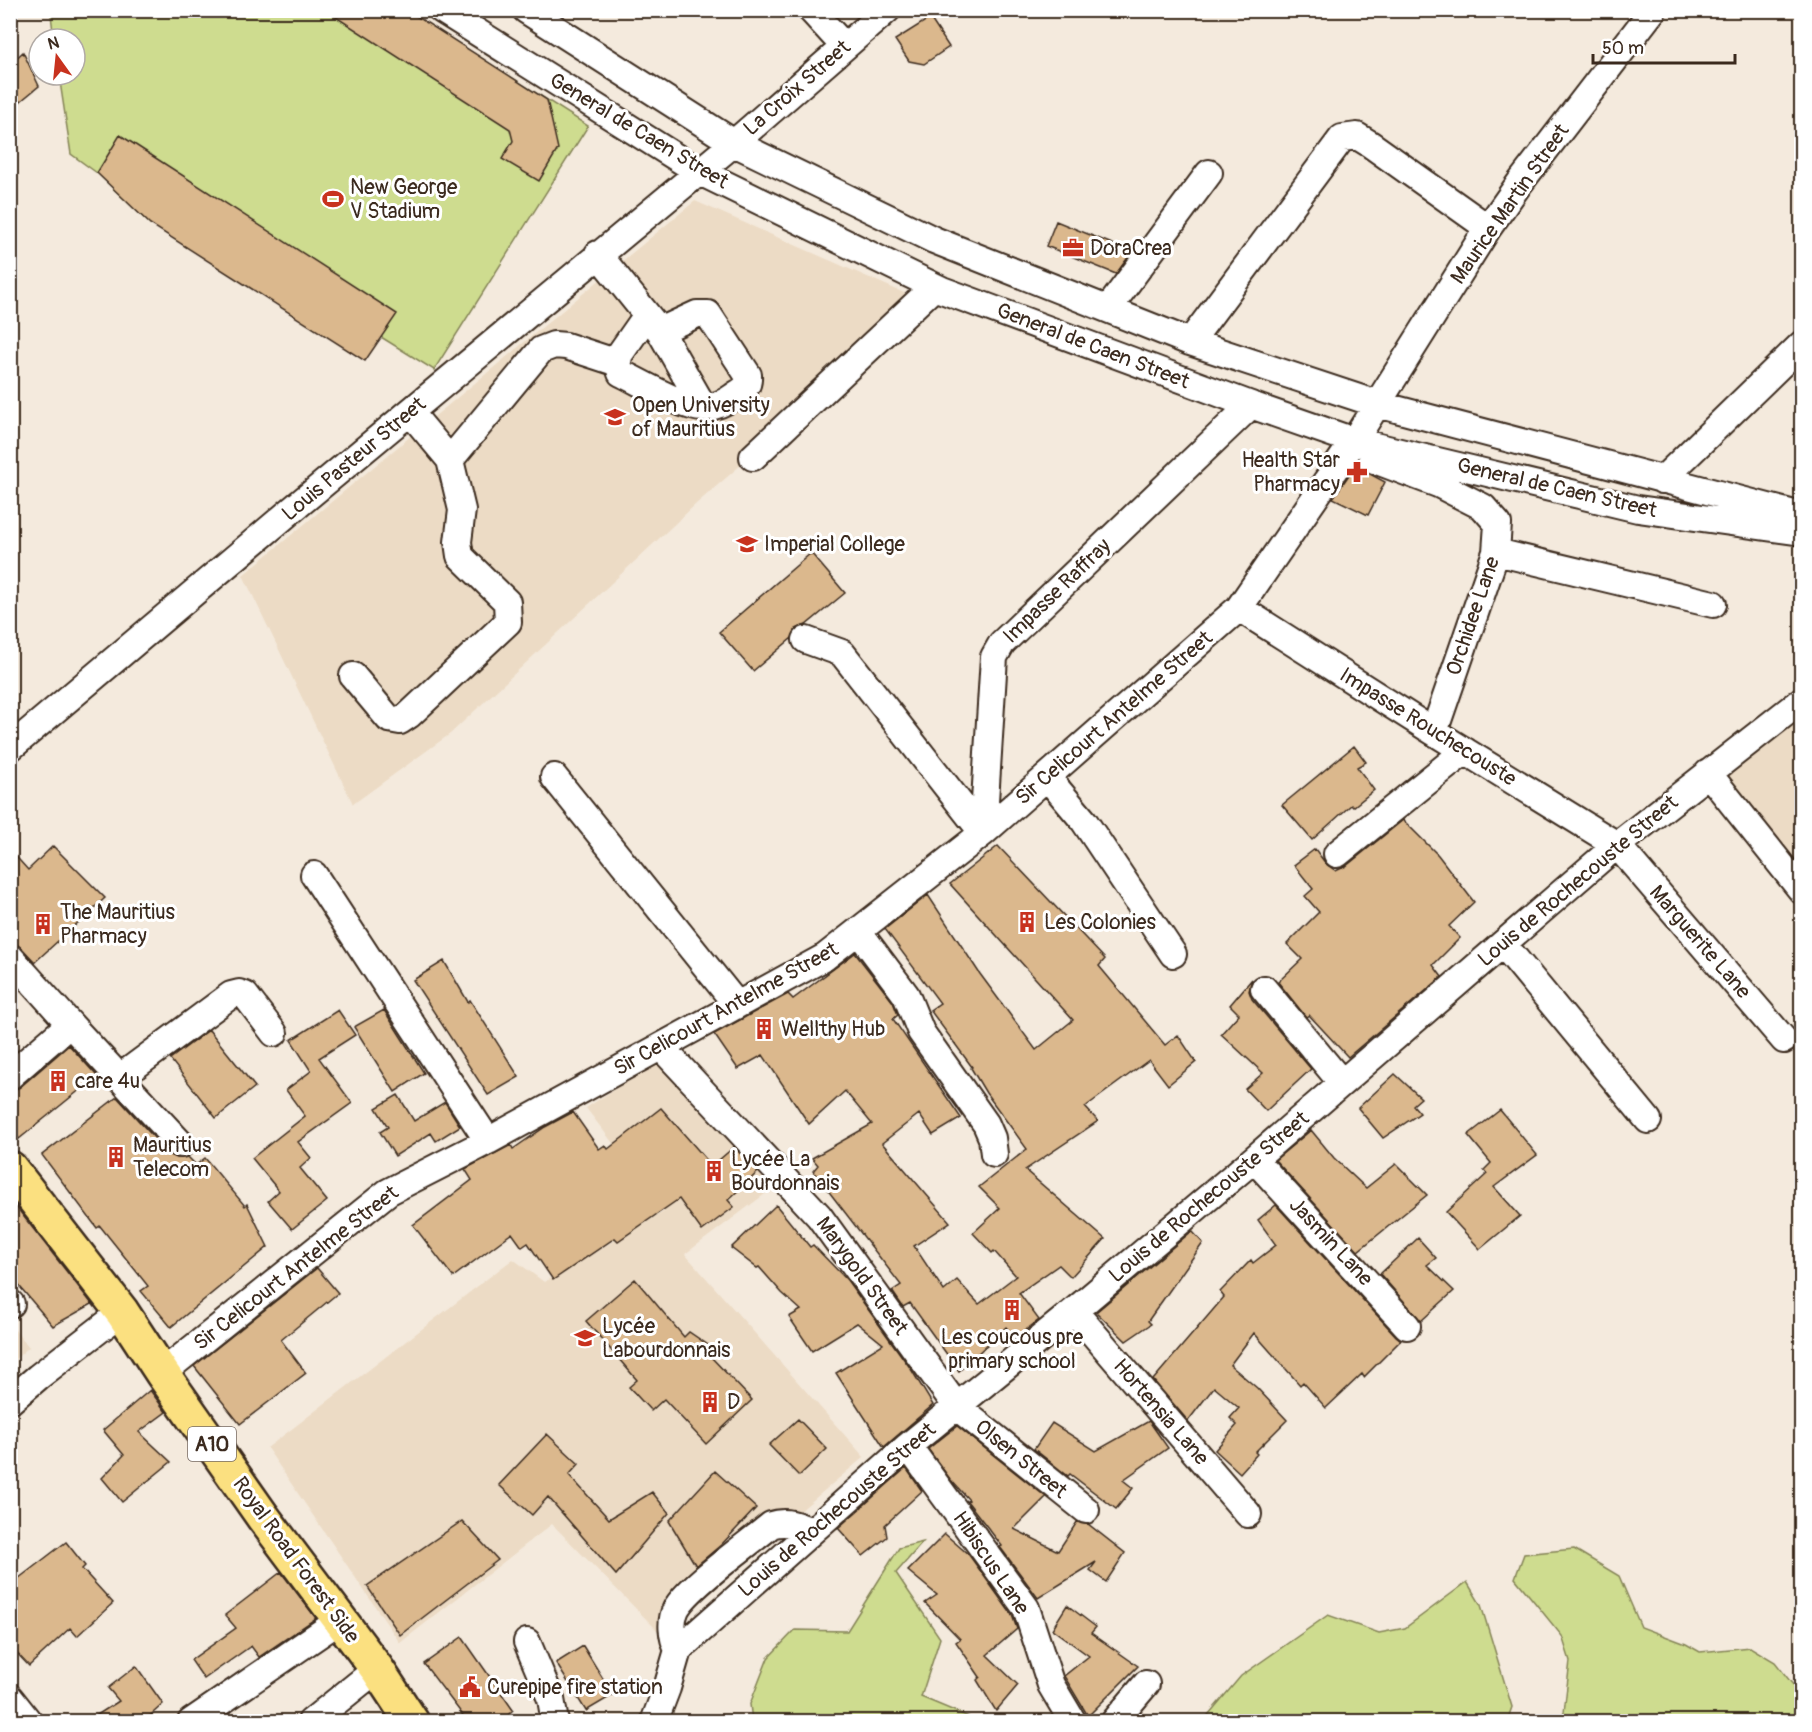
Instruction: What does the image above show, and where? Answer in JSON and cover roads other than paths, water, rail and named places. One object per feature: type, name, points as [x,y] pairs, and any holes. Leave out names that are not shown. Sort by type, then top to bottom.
[{"type":"main road","name":"Royal Road Forest Side","points":[[10,1168],[122,1312],[162,1374],[263,1517],[377,1669],[412,1722]]},
{"type":"street","name":"General de Caen Street","points":[[442,10],[698,171],[934,286],[1251,405],[1350,446],[1638,509],[1802,532]]},
{"type":"street","name":"General de Caen Street","points":[[526,10],[734,143],[934,240],[1190,342],[1377,404],[1802,516]]},
{"type":"street","points":[[811,10],[844,46]]},
{"type":"street","name":"La Croix Street","points":[[698,171],[734,143],[887,10]]},
{"type":"street","name":"Maurice Martin Street","points":[[1350,446],[1488,228],[1519,184],[1653,10]]},
{"type":"street","points":[[1190,342],[1342,138],[1357,136],[1370,144],[1488,228]]},
{"type":"street","name":"Louis Pasteur Street","points":[[10,748],[698,171]]},
{"type":"street","points":[[1108,309],[1209,173]]},
{"type":"street","points":[[598,254],[654,323],[704,408]]},
{"type":"street","points":[[753,457],[934,286]]},
{"type":"street","points":[[703,312],[708,314],[748,375],[749,383],[746,388],[724,403],[704,408],[690,406],[621,373],[618,363],[619,355],[654,323],[703,312]]},
{"type":"street","points":[[1662,480],[1802,344]]},
{"type":"street","points":[[450,460],[541,350],[554,345],[618,363]]},
{"type":"street","name":"Impasse Raffray","points":[[983,833],[994,657],[1002,643],[1251,405]]},
{"type":"street","points":[[353,676],[389,719],[400,721],[508,622],[507,602],[460,556],[458,542],[462,510],[450,460],[410,411]]},
{"type":"street","name":"Orchidee Lane","points":[[1350,446],[1438,484],[1483,507],[1498,524],[1496,552],[1434,732]]},
{"type":"street","name":"Sir Celicourt Antelme Street","points":[[162,1374],[388,1192],[488,1141],[825,957],[859,932],[983,833],[1239,608],[1350,446]]},
{"type":"street","points":[[1496,552],[1713,604]]},
{"type":"street","name":"Impasse Rouchecouste","points":[[1239,608],[1617,845]]},
{"type":"street","points":[[806,640],[843,653],[983,833]]},
{"type":"street","name":"Louis de Rochecouste Street","points":[[678,1650],[908,1446],[1074,1311],[1254,1159],[1617,845],[1802,700]]},
{"type":"street","points":[[1337,854],[1465,751]]},
{"type":"street","points":[[1708,773],[1802,891]]},
{"type":"street","points":[[554,777],[736,1005]]},
{"type":"street","points":[[1047,777],[1084,821],[1173,954]]},
{"type":"street","name":"Marguerite Lane","points":[[1617,845],[1784,1040]]},
{"type":"street","points":[[314,875],[488,1141]]},
{"type":"street","points":[[859,932],[906,994],[921,1032],[986,1124],[992,1138],[994,1154]]},
{"type":"street","points":[[1503,944],[1648,1120]]},
{"type":"street","points":[[10,957],[181,1144]]},
{"type":"street","points":[[1264,989],[1342,1083]]},
{"type":"street","points":[[119,1078],[231,995],[238,993],[245,995],[274,1033]]},
{"type":"street","points":[[10,1076],[70,1024]]},
{"type":"street","name":"Marygold Street","points":[[661,1047],[819,1216],[957,1407]]},
{"type":"street","name":"Jasmin Lane","points":[[1254,1159],[1407,1326]]},
{"type":"street","name":"Hortensia Lane","points":[[1074,1311],[1248,1514]]},
{"type":"street","points":[[10,1401],[122,1312]]},
{"type":"street","name":"Olsen Street","points":[[957,1407],[1086,1510]]},
{"type":"street","name":"Hibiscus Lane","points":[[908,1446],[1026,1608],[1051,1685],[1073,1722]]},
{"type":"street","points":[[654,1722],[678,1650],[672,1630],[676,1609],[690,1591],[771,1525],[779,1522],[795,1524],[811,1531]]},
{"type":"street","points":[[191,1722],[340,1620]]},
{"type":"street","points":[[527,1642],[551,1699],[555,1722]]},
{"type":"street","points":[[311,1722],[377,1669]]},
{"type":"street","points":[[1114,1722],[1146,1684]]},
{"type":"street","points":[[10,1698],[29,1722]]},
{"type":"place","name":"New George V Stadium","points":[[333,199]]},
{"type":"place","name":"DoraCrea","points":[[1073,248]]},
{"type":"place","name":"Open University of Mauritius","points":[[615,417]]},
{"type":"place","name":"Health Star Pharmacy","points":[[1357,472]]},
{"type":"place","name":"Imperial College","points":[[747,544]]},
{"type":"place","name":"Les Colonies","points":[[1027,922]]},
{"type":"place","name":"The Mauritius Pharmacy","points":[[43,924]]},
{"type":"place","name":"Wellthy Hub","points":[[764,1029]]},
{"type":"place","name":"care 4u","points":[[58,1081]]},
{"type":"place","name":"Mauritius Telecom","points":[[116,1157]]},
{"type":"place","name":"Lycée La Bourdonnais","points":[[714,1171]]},
{"type":"place","name":"Les coucous pre primary school","points":[[1012,1310]]},
{"type":"place","name":"Lycée Labourdonnais","points":[[585,1338]]},
{"type":"place","name":"D","points":[[710,1402]]},
{"type":"place","name":"Curepipe fire station","points":[[470,1687]]}]
